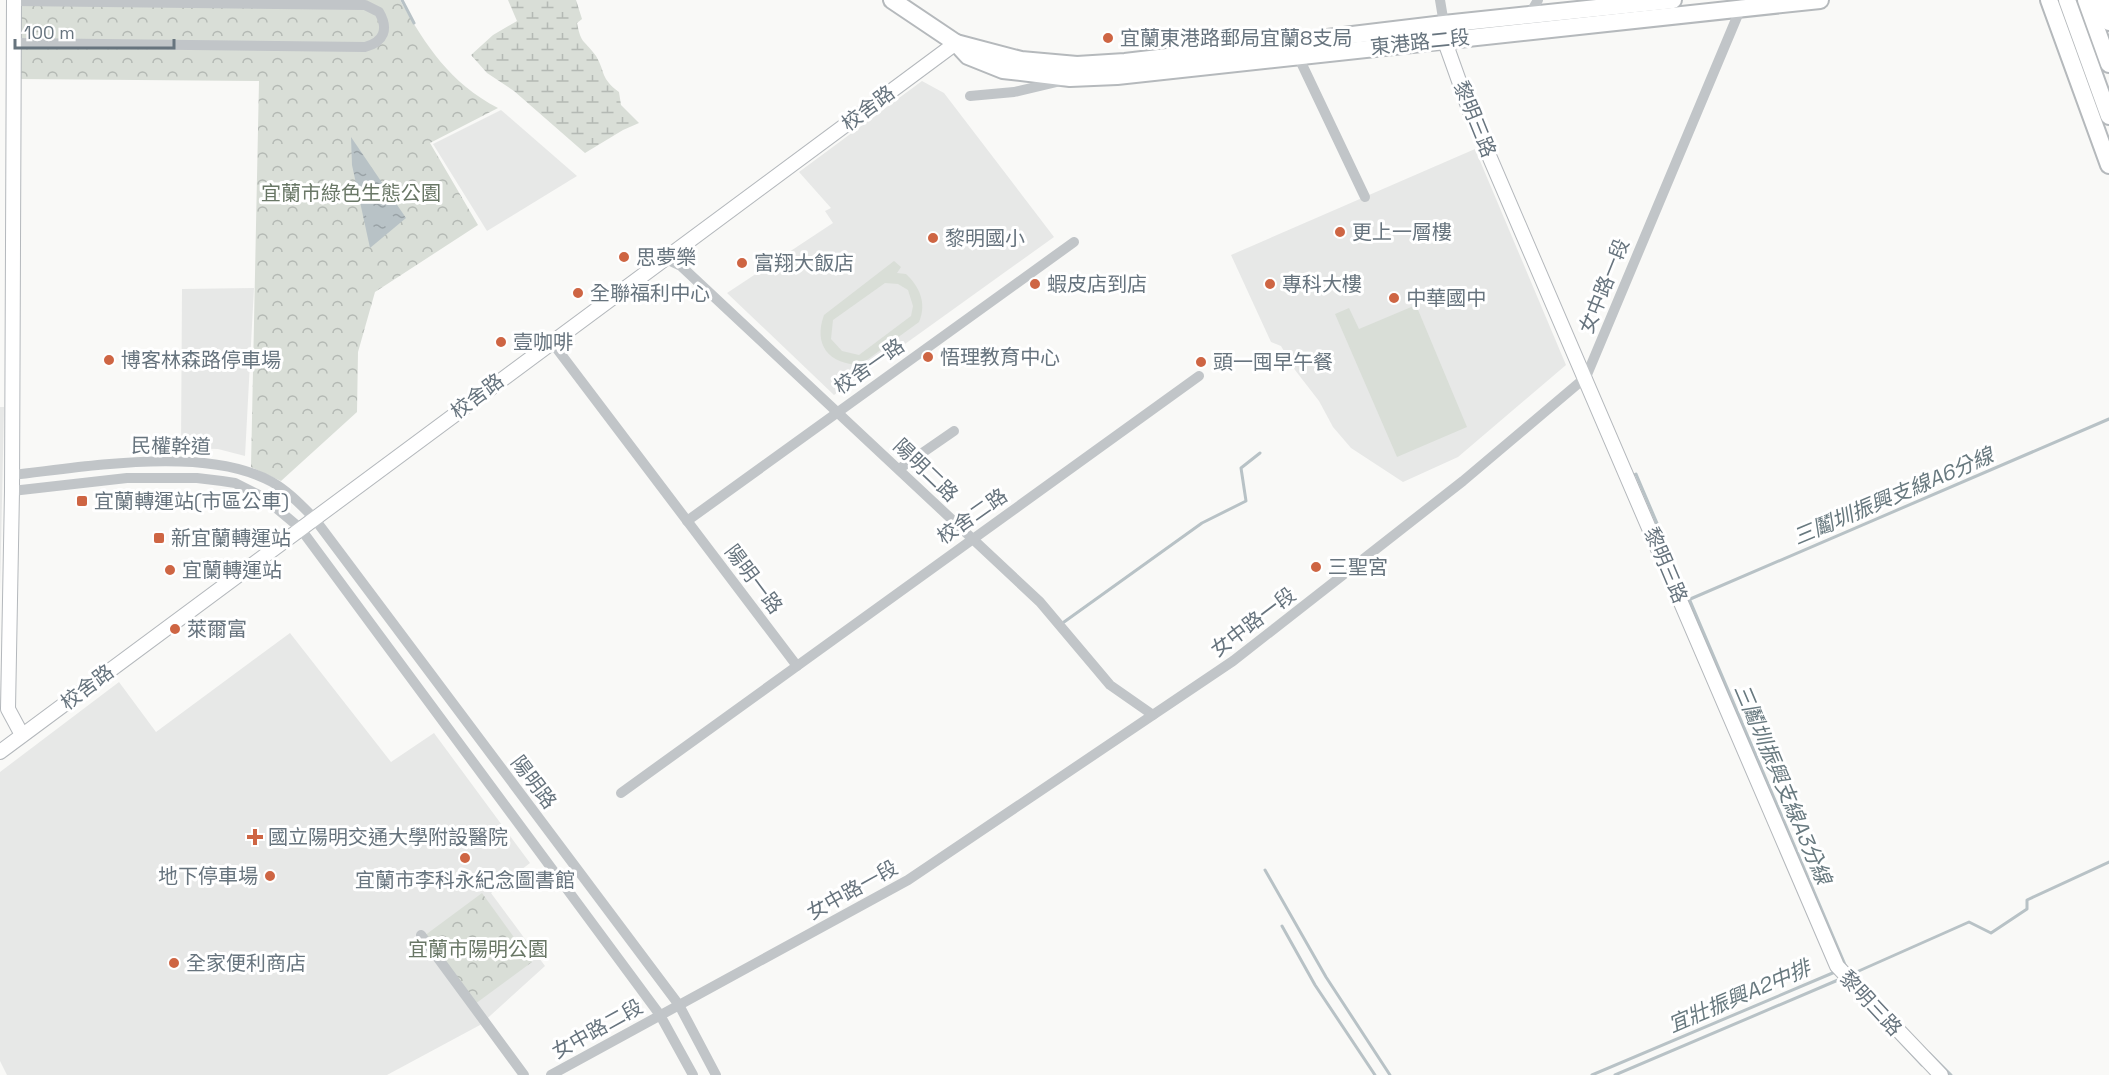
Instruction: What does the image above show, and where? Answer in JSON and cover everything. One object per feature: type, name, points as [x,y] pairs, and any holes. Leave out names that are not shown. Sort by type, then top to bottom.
[{"type":"main road","name":"東港路二段","points":[[892,0],[956,43],[968,56],[1004,70],[1070,78],[1298,56],[1444,32]]},
{"type":"main road","name":"東港路二段","points":[[1528,23],[1673,0]]},
{"type":"main road","name":"東港路二段","points":[[956,43],[1021,60],[1077,65],[1742,4],[1820,0]]},
{"type":"main road","points":[[2049,0],[2109,165]]},
{"type":"main road","points":[[2067,0],[2109,116]]},
{"type":"main road","points":[[2086,0],[2109,64]]},
{"type":"main road","points":[[2101,0],[2109,22]]},
{"type":"street","points":[[1440,0],[1444,32]]},
{"type":"street","points":[[1528,23],[1538,0]]},
{"type":"street","points":[[14,43],[364,47],[378,41],[383,36],[385,28],[379,12],[365,5],[14,1],[12,491],[8,709],[22,735]]},
{"type":"street","name":"女中路一段","points":[[660,1015],[908,880],[1233,661],[1463,481],[1586,377],[1742,4]]},
{"type":"street","name":"黎明三路","points":[[1444,32],[1469,109],[1837,966],[1941,1075]]},
{"type":"street","name":"校舍路","points":[[0,752],[551,341],[666,259],[956,43]]},
{"type":"street","points":[[1298,56],[1365,196]]},
{"type":"street","points":[[970,96],[1014,92],[1070,78]]},
{"type":"street","name":"校舍一路","points":[[687,521],[837,410],[1074,242]]},
{"type":"street","name":"陽明二路","points":[[666,259],[681,266],[1040,602],[1110,685],[1153,715]]},
{"type":"street","name":"陽明一路","points":[[551,341],[797,666]]},
{"type":"street","name":"校舍二路","points":[[797,666],[970,538],[1199,376]]},
{"type":"street","points":[[899,469],[954,431]]},
{"type":"street","name":"民權幹道","points":[[12,475],[125,463],[222,465],[242,469],[274,483],[314,518]]},
{"type":"street","name":"民權幹道","points":[[12,491],[127,478],[197,478],[222,481],[248,488],[263,497],[300,528]]},
{"type":"street","name":"陽明路","points":[[314,518],[679,1005],[716,1075]]},
{"type":"street","name":"陽明路","points":[[300,528],[660,1015],[693,1075]]},
{"type":"street","points":[[621,793],[797,666]]},
{"type":"street","points":[[421,935],[524,1075]]},
{"type":"street","name":"女中路二段","points":[[550,1075],[660,1015]]},
{"type":"shaded area","name":"黎明國小","points":[[922,81],[944,93],[1054,237],[834,395],[727,293],[833,223],[825,211],[831,208],[799,172]]},
{"type":"shaded area","points":[[501,110],[577,176],[487,231],[433,144]]},
{"type":"shaded area","name":"中華國中","points":[[1475,149],[1566,365],[1458,457],[1403,482],[1351,448],[1333,427],[1319,401],[1295,370],[1281,346],[1271,342],[1231,255]]},
{"type":"shaded area","points":[[254,288],[245,456],[218,449],[181,448],[182,289]]},
{"type":"shaded area","points":[[0,407],[4,407],[0,593]]},
{"type":"shaded area","name":"國立陽明交通大學附設醫院","points":[[290,633],[391,762],[434,733],[530,863],[491,893],[545,966],[480,1025],[387,1075],[7,1075],[0,1061],[0,772],[119,682],[156,732]]},
{"type":"green space","name":"宜蘭市綠色生態公園","points":[[20,0],[400,0],[441,62],[466,87],[498,108],[430,143],[478,225],[375,292],[358,352],[357,412],[281,481],[251,467],[259,81],[19,79]]},
{"type":"green space","points":[[508,0],[576,0],[582,19],[577,23],[582,39],[596,56],[606,79],[619,92],[621,105],[639,123],[585,153],[514,91],[487,73],[471,55],[493,35],[517,21]]},
{"type":"green space","points":[[894,261],[901,267],[897,273],[906,274],[911,279],[922,302],[919,322],[860,365],[840,361],[826,351],[821,335],[824,315]],"holes":[[[885,283],[898,284],[908,290],[913,306],[911,316],[859,355],[842,351],[831,339],[833,320]]]},
{"type":"green space","points":[[1416,305],[1467,427],[1397,457],[1335,314],[1349,308],[1359,329]]},
{"type":"green space","name":"宜蘭市陽明公園","points":[[482,893],[532,962],[475,1004],[424,936]]},
{"type":"water","points":[[351,137],[406,218],[370,248],[352,165]]},
{"type":"waterway","points":[[402,0],[414,23]]},
{"type":"waterway","name":"三鬮圳振興支線A6分線","points":[[1688,600],[2109,419]]},
{"type":"waterway","name":"三鬮圳振興支線A3分線","points":[[1064,622],[1202,523],[1246,501],[1241,468],[1260,453]]},
{"type":"waterway","name":"三鬮圳振興支線A3分線","points":[[1634,475],[1636,474],[1846,967]]},
{"type":"waterway","points":[[1852,974],[1969,922],[1991,933],[2027,909],[2027,900],[2109,862]]},
{"type":"waterway","points":[[1265,870],[1326,977],[1390,1075]]},
{"type":"waterway","points":[[1282,926],[1315,985],[1375,1075]]},
{"type":"waterway","name":"宜壯振興A2中排","points":[[1592,1075],[1835,972],[1922,1065]]},
{"type":"waterway","points":[[1615,1075],[1838,980]]},
{"type":"waterway","name":"三鬮圳振興支線A3分線","points":[[1929,1053],[1951,1075]]},
{"type":"place","name":"宜蘭東港路郵局宜蘭8支局","points":[[1108,38]]},
{"type":"place","name":"更上一層樓","points":[[1340,232]]},
{"type":"place","name":"黎明國小","points":[[933,238]]},
{"type":"place","name":"思夢樂","points":[[624,257]]},
{"type":"place","name":"富翔大飯店","points":[[742,263]]},
{"type":"place","name":"蝦皮店到店","points":[[1035,284]]},
{"type":"place","name":"專科大樓","points":[[1270,284]]},
{"type":"place","name":"全聯福利中心","points":[[578,293]]},
{"type":"place","name":"中華國中","points":[[1394,298]]},
{"type":"place","name":"壹咖啡","points":[[501,342]]},
{"type":"place","name":"悟理教育中心","points":[[928,357]]},
{"type":"place","name":"博客林森路停車場","points":[[109,360]]},
{"type":"place","name":"頭一囤早午餐","points":[[1201,362]]},
{"type":"place","name":"宜蘭轉運站(市區公車)","points":[[82,501]]},
{"type":"place","name":"新宜蘭轉運站","points":[[159,538]]},
{"type":"place","name":"三聖宮","points":[[1316,567]]},
{"type":"place","name":"宜蘭轉運站","points":[[170,570]]},
{"type":"place","name":"萊爾富","points":[[175,629]]},
{"type":"place","name":"國立陽明交通大學附設醫院","points":[[255,837]]},
{"type":"place","name":"宜蘭市李科永紀念圖書館","points":[[465,858]]},
{"type":"place","name":"地下停車場","points":[[270,876]]},
{"type":"place","name":"全家便利商店","points":[[174,963]]}]
